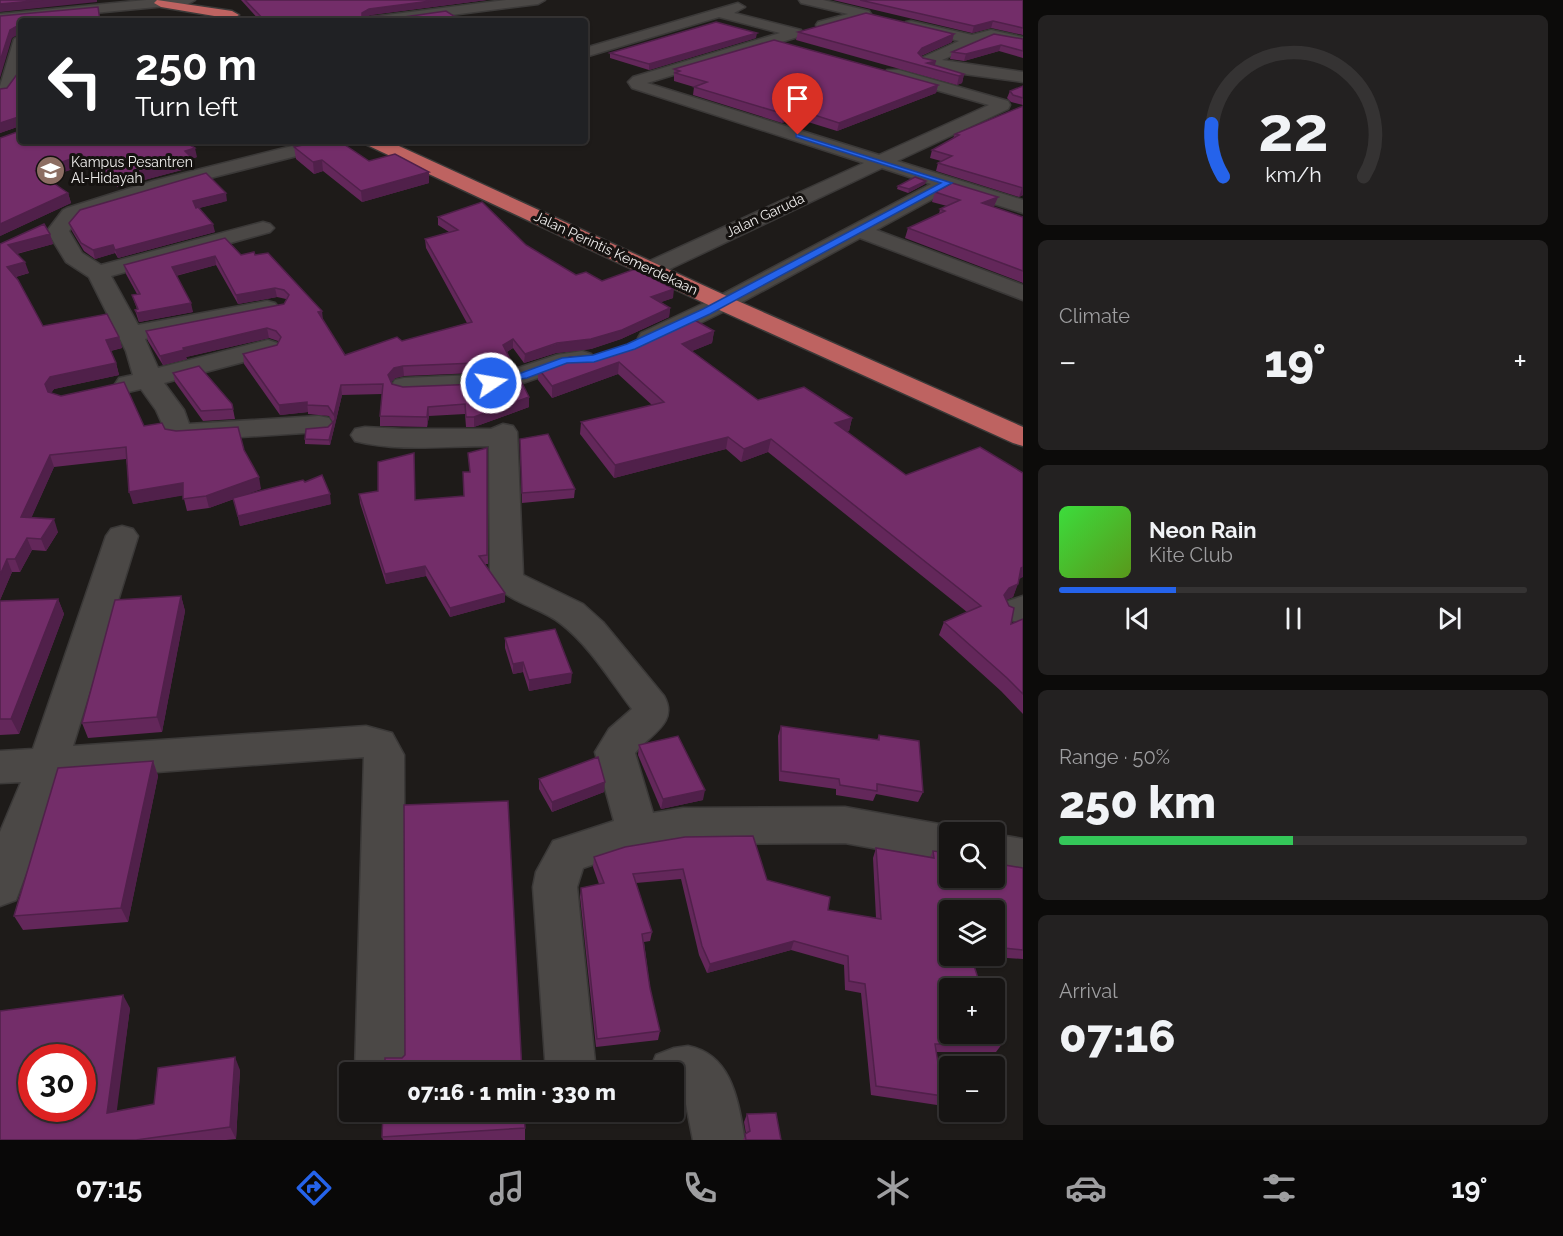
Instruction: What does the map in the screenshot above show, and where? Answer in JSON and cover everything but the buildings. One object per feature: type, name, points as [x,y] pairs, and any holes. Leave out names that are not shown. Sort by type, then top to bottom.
[{"type":"highway","points":[[221,0],[234,18]]},
{"type":"highway","points":[[185,4],[234,18]]},
{"type":"highway","name":"Jalan Perintis Kemerdekaan","points":[[380,144],[723,303],[1023,437]]},
{"type":"street","points":[[0,18],[75,0]]},
{"type":"street","points":[[0,6],[21,13],[147,0]]},
{"type":"street","points":[[390,18],[493,2],[538,0]]},
{"type":"street","points":[[806,0],[870,15],[796,33],[639,80],[636,83],[1023,207]]},
{"type":"street","points":[[0,12],[21,13],[161,3],[185,4]]},
{"type":"street","points":[[588,54],[749,3]]},
{"type":"street","points":[[128,16],[185,4]]},
{"type":"street","points":[[722,13],[796,33]]},
{"type":"street","points":[[897,22],[973,40]]},
{"type":"street","points":[[928,62],[927,60],[991,34],[1020,39]]},
{"type":"street","points":[[772,40],[806,50]]},
{"type":"street","points":[[0,93],[9,87],[18,51]]},
{"type":"street","points":[[889,60],[912,64],[928,62],[1023,77]]},
{"type":"street","name":"Jalan Garuda","points":[[651,268],[1002,105],[873,68]]},
{"type":"street","points":[[42,226],[70,214],[160,185],[322,144]]},
{"type":"street","points":[[631,346],[723,303],[948,183]]},
{"type":"street","points":[[70,214],[60,226],[59,236],[74,257],[98,273],[130,334],[148,379],[170,410],[179,433],[319,424]]},
{"type":"street","points":[[98,273],[263,228]]},
{"type":"street","points":[[857,230],[1023,293]]},
{"type":"street","points":[[130,334],[277,306]]},
{"type":"street","points":[[106,388],[268,348]]},
{"type":"street","points":[[404,386],[503,382],[566,360],[602,357]]},
{"type":"street","points":[[365,435],[402,438],[503,435],[507,578],[513,584],[571,613],[591,631],[651,706],[651,713],[628,732],[615,752],[638,833]]},
{"type":"street","points":[[0,886],[48,763],[122,536]]},
{"type":"street","points":[[0,767],[366,741],[378,744],[384,756],[380,1062]]},
{"type":"street","points":[[570,1062],[555,887],[558,872],[568,854],[578,849],[638,833],[683,826],[809,823],[845,825],[939,842]]},
{"type":"street","points":[[1005,854],[1023,858]]},
{"type":"street","points":[[684,1071],[697,1075],[706,1086],[719,1140]]},
{"type":"place","name":"Kampus Pesantren Al-Hidayah","points":[[50,170]]},
{"type":"route","points":[[491,383],[524,376],[566,360],[602,357],[631,346],[707,312],[948,183],[798,135]]}]
